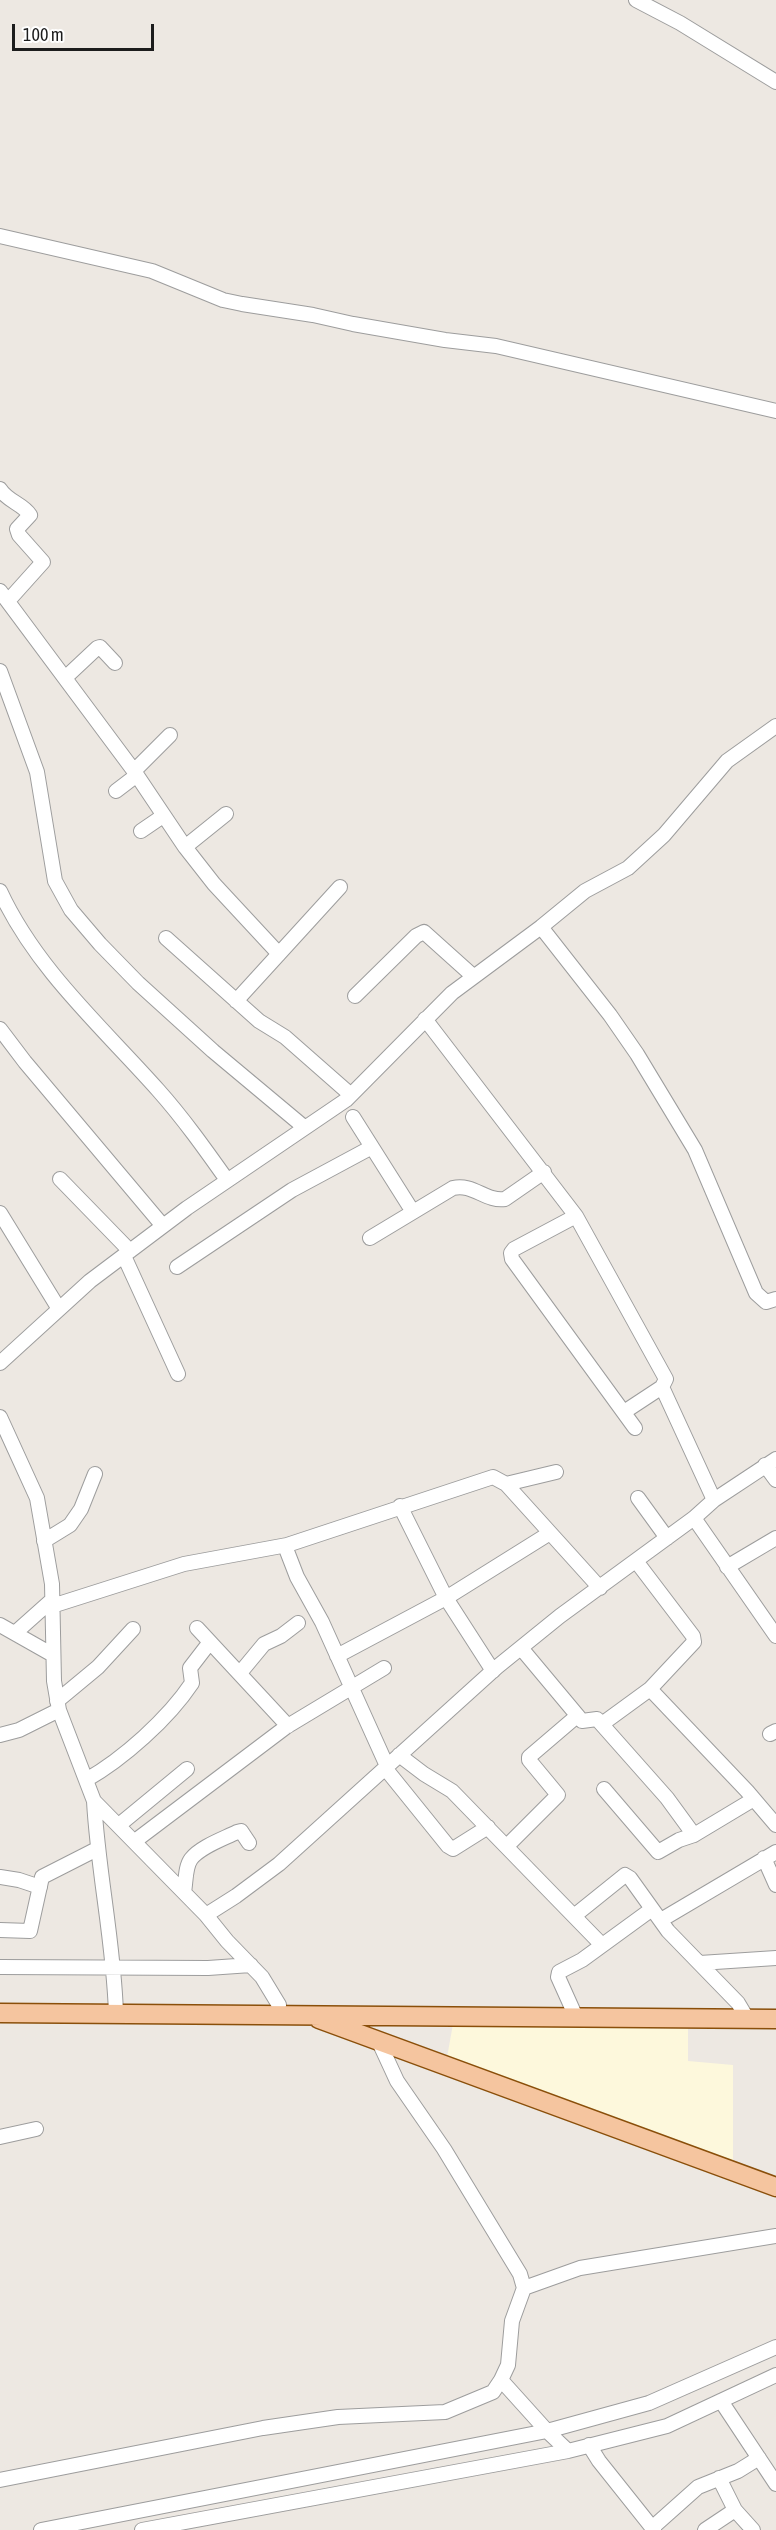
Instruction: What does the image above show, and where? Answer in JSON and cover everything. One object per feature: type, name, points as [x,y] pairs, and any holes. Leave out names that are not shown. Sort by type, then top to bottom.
[{"type":"main road","points":[[0,2013],[776,2019]]},
{"type":"main road","points":[[309,2015],[776,2187]]},
{"type":"street","points":[[636,0],[680,23],[776,81]]},
{"type":"street","points":[[0,236],[24,244],[152,271],[223,300],[446,340],[496,345],[776,411]]},
{"type":"street","points":[[0,489],[4,495],[27,510],[30,515],[17,529],[19,535],[44,562],[4,596],[136,773],[184,847],[214,884],[279,954]]},
{"type":"street","points":[[65,678],[97,648],[100,648],[115,663]]},
{"type":"street","points":[[0,671],[37,772],[55,880],[71,910],[138,983],[213,1051],[304,1127]]},
{"type":"street","points":[[0,1363],[90,1281],[227,1180],[351,1095],[425,1019],[473,976],[541,927],[585,891],[617,875],[644,854],[664,835],[727,761],[776,726]]},
{"type":"street","points":[[116,792],[170,735]]},
{"type":"street","points":[[184,847],[226,814]]},
{"type":"street","points":[[141,831],[163,816]]},
{"type":"street","points":[[236,1001],[340,887]]},
{"type":"street","points":[[0,891],[19,928],[44,963],[159,1091],[227,1180]]},
{"type":"street","points":[[541,927],[610,1015],[637,1054],[695,1150],[756,1293],[766,1302],[776,1299]]},
{"type":"street","points":[[355,996],[416,936],[424,932],[473,976]]},
{"type":"street","points":[[166,938],[259,1021],[285,1037],[351,1095]]},
{"type":"street","points":[[425,1019],[576,1216],[666,1379],[662,1387],[624,1412]]},
{"type":"street","points":[[0,1029],[163,1226]]},
{"type":"street","points":[[353,1117],[414,1212]]},
{"type":"street","points":[[177,1267],[292,1190],[372,1147]]},
{"type":"street","points":[[370,1238],[453,1188],[461,1186],[478,1190],[500,1200],[544,1172]]},
{"type":"street","points":[[60,1179],[127,1253],[178,1374]]},
{"type":"street","points":[[0,1213],[59,1309]]},
{"type":"street","points":[[576,1216],[514,1249],[511,1254],[522,1274],[635,1428]]},
{"type":"street","points":[[662,1387],[714,1500]]},
{"type":"street","points":[[0,1417],[37,1498],[52,1584],[53,1655],[58,1706],[94,1801],[97,1849],[115,1967],[116,2014]]},
{"type":"street","points":[[206,1915],[279,1864],[493,1671],[560,1616],[694,1518],[714,1500],[771,1462],[776,1480]]},
{"type":"street","points":[[506,1484],[556,1472]]},
{"type":"street","points":[[44,1541],[70,1525],[81,1509],[95,1474]]},
{"type":"street","points":[[15,1633],[52,1603],[184,1564],[285,1546],[400,1506],[493,1478],[506,1484],[600,1588]]},
{"type":"street","points":[[638,1498],[667,1538]]},
{"type":"street","points":[[400,1506],[446,1598],[493,1671]]},
{"type":"street","points":[[694,1518],[776,1636]]},
{"type":"street","points":[[337,1656],[446,1598],[550,1533]]},
{"type":"street","points":[[728,1567],[776,1538]]},
{"type":"street","points":[[285,1546],[297,1577],[305,1588],[337,1656],[386,1767],[448,1846],[453,1849],[488,1827]]},
{"type":"street","points":[[602,1724],[650,1689],[694,1642],[693,1636],[636,1561]]},
{"type":"street","points":[[240,1673],[264,1644],[281,1636],[298,1623]]},
{"type":"street","points":[[0,1625],[53,1655]]},
{"type":"street","points":[[197,1628],[288,1726]]},
{"type":"street","points":[[0,1735],[19,1730],[58,1706],[133,1629]]},
{"type":"street","points":[[86,1780],[133,1745],[162,1719],[192,1683],[190,1668],[210,1642]]},
{"type":"street","points":[[520,1648],[582,1721],[594,1718],[602,1724],[666,1798],[693,1835]]},
{"type":"street","points":[[135,1840],[288,1726],[384,1668]]},
{"type":"street","points":[[650,1689],[776,1825]]},
{"type":"street","points":[[507,1846],[558,1795],[529,1760],[529,1757],[577,1716]]},
{"type":"street","points":[[399,1755],[452,1791],[602,1946]]},
{"type":"street","points":[[119,1825],[187,1769]]},
{"type":"street","points":[[604,1789],[658,1852],[693,1835],[754,1799]]},
{"type":"street","points":[[94,1801],[135,1840],[262,1977],[279,2005],[277,2015]]},
{"type":"street","points":[[184,1892],[188,1865],[193,1857],[237,1832],[241,1831],[249,1843]]},
{"type":"street","points":[[0,1930],[30,1931],[42,1877],[97,1849]]},
{"type":"street","points":[[576,2017],[558,1977],[559,1972],[656,1914],[770,1855],[776,1885]]},
{"type":"street","points":[[574,1916],[625,1875],[630,1878],[656,1914],[738,2003],[747,2018]]},
{"type":"street","points":[[0,1878],[20,1880],[39,1887]]},
{"type":"street","points":[[700,1963],[776,1958]]},
{"type":"street","points":[[0,1967],[208,1968],[251,1965]]},
{"type":"street","points":[[0,2480],[263,2428],[338,2416],[445,2412],[493,2392],[508,2365],[512,2321],[524,2288],[520,2274],[444,2150],[397,2081],[379,2042]]},
{"type":"street","points":[[0,2136],[36,2129]]},
{"type":"street","points":[[524,2288],[580,2268],[776,2235]]},
{"type":"street","points":[[41,2530],[102,2524],[222,2494],[547,2431],[649,2403],[776,2347]]},
{"type":"street","points":[[142,2530],[568,2451],[667,2426],[776,2375]]},
{"type":"street","points":[[501,2380],[568,2451]]},
{"type":"street","points":[[721,2401],[776,2484]]},
{"type":"street","points":[[589,2445],[653,2529],[698,2487],[738,2471],[759,2458]]},
{"type":"street","points":[[719,2478],[735,2510],[753,2530]]},
{"type":"street","points":[[222,2494],[224,2515]]},
{"type":"street","points":[[705,2530],[735,2510]]},
{"type":"shaded area","points":[[453,2024],[688,2029],[688,2061],[733,2065],[733,2165],[446,2063]]}]
